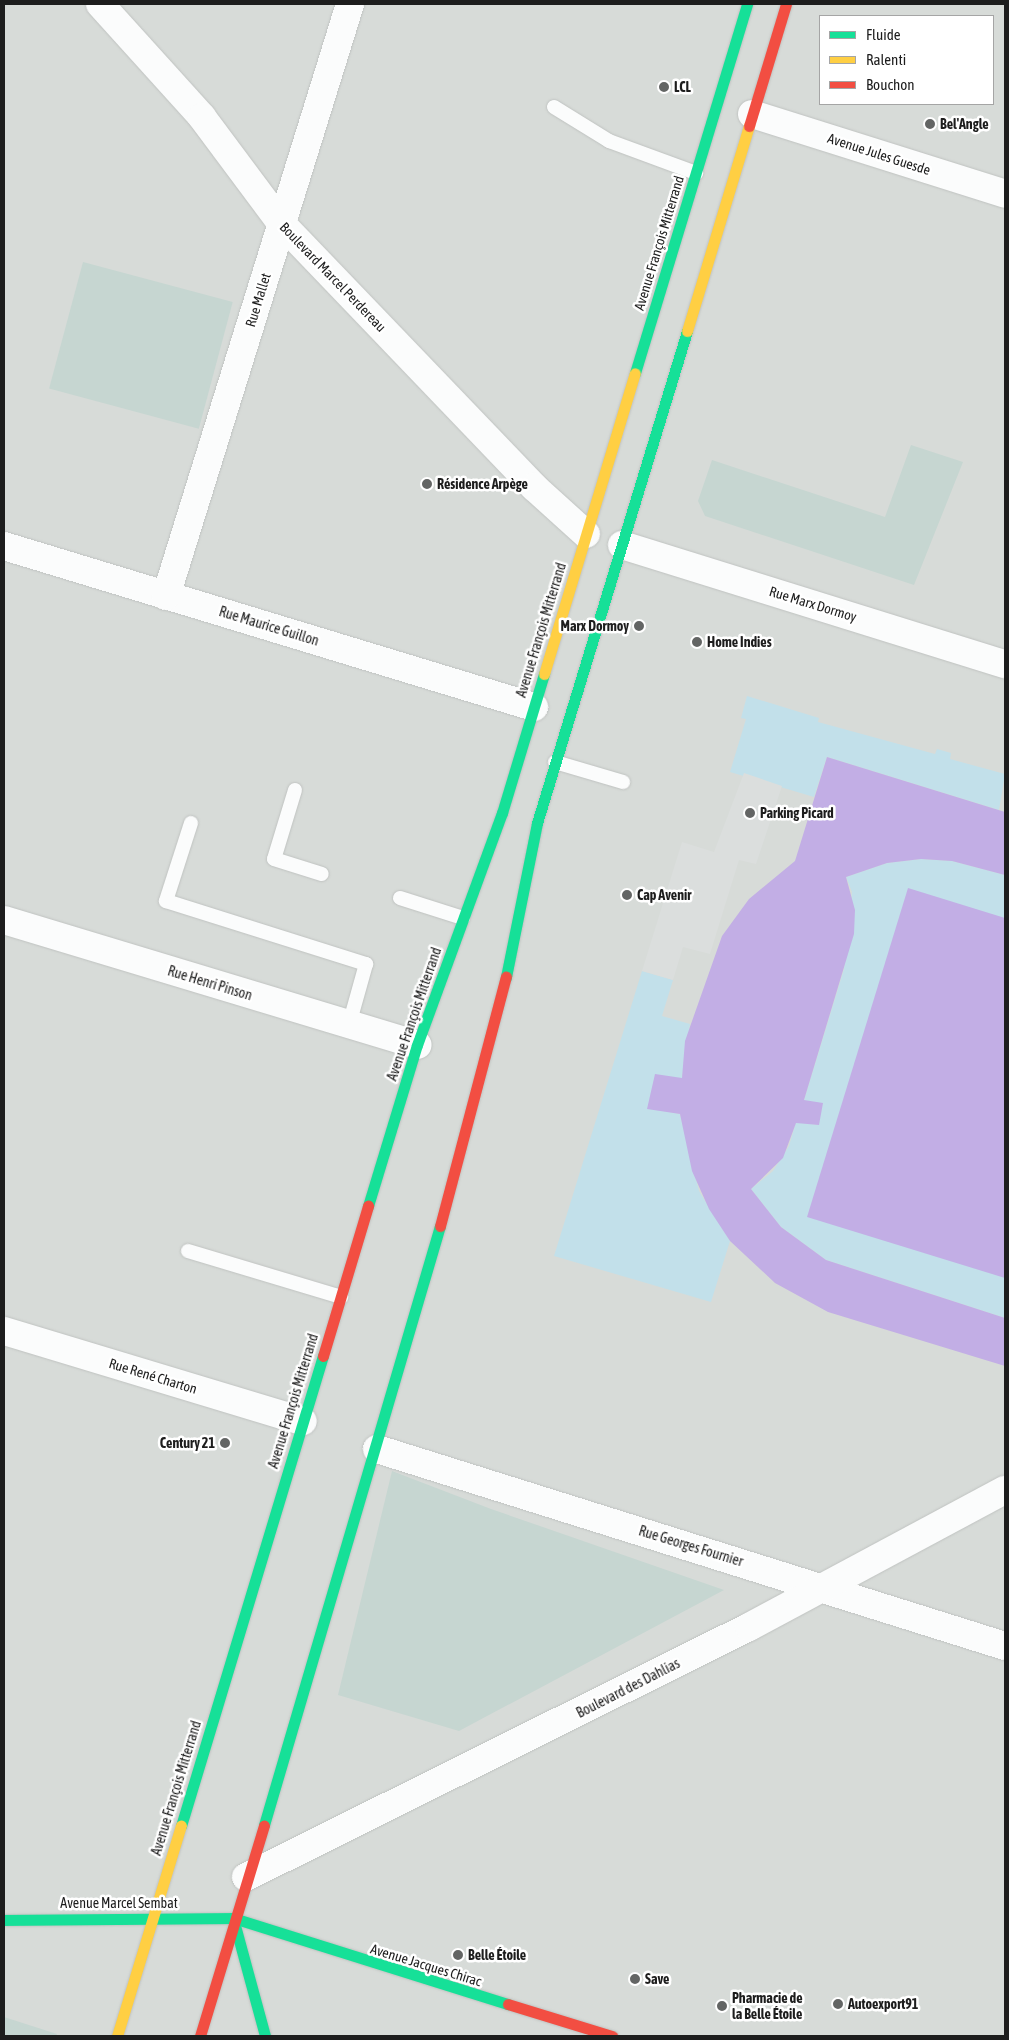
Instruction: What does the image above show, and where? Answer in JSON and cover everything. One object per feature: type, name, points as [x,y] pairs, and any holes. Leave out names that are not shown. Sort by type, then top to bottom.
[{"type":"main road","name":"Avenue François Mitterrand","points":[[117,2036],[416,1045],[464,918],[534,707],[747,4]]},
{"type":"main road","points":[[200,2036],[233,1918],[376,1449],[497,1022],[537,823],[786,4]]},
{"type":"main road","points":[[233,1918],[265,2036]]},
{"type":"main road","name":"Avenue Marcel Sembat","points":[[4,1920],[233,1918]]},
{"type":"main road","name":"Avenue Jacques Chirac","points":[[233,1918],[612,2036]]},
{"type":"street","name":"Boulevard Marcel Perdereau","points":[[100,4],[202,117],[281,223],[534,487],[586,534]]},
{"type":"street","name":"Rue Mallet","points":[[166,596],[350,4]]},
{"type":"street","name":"Avenue Jules Guesde","points":[[752,114],[1005,194]]},
{"type":"street","name":"Rue Marx Dormoy","points":[[622,545],[1005,664]]},
{"type":"street","name":"Rue Maurice Guillon","points":[[4,546],[534,707]]},
{"type":"street","name":"Rue Henri Pinson","points":[[4,920],[416,1045]]},
{"type":"street","name":"Rue René Charton","points":[[4,1331],[303,1421]]},
{"type":"street","name":"Rue Georges Fournier","points":[[376,1449],[1005,1646]]},
{"type":"street","name":"Boulevard des Dahlias","points":[[246,1878],[821,1588],[1005,1490]]},
{"type":"lane","points":[[554,107],[609,141],[696,173]]},
{"type":"lane","points":[[555,762],[623,782]]},
{"type":"lane","points":[[295,790],[274,859],[322,874]]},
{"type":"lane","points":[[191,823],[166,901],[366,964],[349,1025]]},
{"type":"lane","points":[[400,898],[464,918]]},
{"type":"lane","points":[[188,1251],[341,1297]]},
{"type":"shaded area","points":[[4,4],[1005,4],[1005,2036],[4,2036]]},
{"type":"shaded area","points":[[83,262],[233,302],[199,429],[49,389]]},
{"type":"shaded area","points":[[911,445],[963,462],[914,585],[705,516],[698,501],[712,460],[885,517]]},
{"type":"shaded area","points":[[747,696],[819,718],[818,722],[935,754],[937,749],[951,753],[950,759],[1005,774],[999,810],[827,757],[814,797],[730,772],[746,719],[741,718]]},
{"type":"shaded area","points":[[827,757],[1005,812],[1005,875],[952,861],[921,859],[887,863],[846,877],[855,910],[854,934],[804,1100],[823,1103],[819,1125],[796,1123],[783,1158],[751,1189],[781,1227],[826,1260],[1005,1318],[1005,1366],[828,1312],[775,1283],[730,1241],[709,1209],[692,1171],[680,1114],[647,1109],[655,1074],[682,1078],[685,1041],[722,936],[749,899],[795,861]]},
{"type":"shaded area","points":[[744,773],[782,786],[756,864],[739,860],[710,954],[683,947],[673,980],[642,971],[682,842],[714,852]]},
{"type":"shaded area","points":[[921,859],[952,861],[1005,875],[1005,1318],[826,1260],[781,1227],[751,1189],[773,1171],[789,1146],[796,1122],[819,1125],[804,1100],[844,969],[852,892],[846,877],[887,863]]},
{"type":"shaded area","points":[[908,888],[1005,918],[1005,1278],[807,1217]]},
{"type":"shaded area","points":[[642,971],[673,980],[662,1016],[690,1024],[682,1078],[648,1108],[680,1114],[699,1191],[730,1241],[711,1302],[554,1256]]},
{"type":"shaded area","points":[[392,1471],[491,1509],[724,1590],[459,1731],[338,1695]]},
{"type":"shaded area","points":[[4,2017],[57,2034],[56,2036],[4,2036]]},
{"type":"traffic: fast","points":[[635,373],[747,4]]},
{"type":"traffic: fast","points":[[506,977],[537,823],[687,331]]},
{"type":"traffic: fast","points":[[368,1206],[417,1045],[502,813],[544,674]]},
{"type":"traffic: fast","points":[[264,1825],[440,1226]]},
{"type":"traffic: fast","points":[[181,1826],[323,1356]]},
{"type":"traffic: fast","points":[[233,1918],[265,2036]]},
{"type":"traffic: fast","points":[[4,1920],[233,1918],[508,2004]]},
{"type":"traffic: slow","points":[[687,331],[749,126]]},
{"type":"traffic: slow","points":[[544,674],[635,373]]},
{"type":"traffic: slow","points":[[117,2036],[181,1826]]},
{"type":"traffic: jam","points":[[749,126],[786,4]]},
{"type":"traffic: jam","points":[[440,1226],[506,977]]},
{"type":"traffic: jam","points":[[323,1356],[368,1206]]},
{"type":"traffic: jam","points":[[200,2036],[264,1825]]},
{"type":"traffic: jam","points":[[508,2004],[612,2036]]},
{"type":"place","name":"LCL","points":[[664,87]]},
{"type":"place","name":"Bel'Angle","points":[[930,124]]},
{"type":"place","name":"Résidence Arpège","points":[[427,484]]},
{"type":"place","name":"Marx Dormoy","points":[[639,626]]},
{"type":"place","name":"Home Indies","points":[[697,642]]},
{"type":"place","name":"Parking Picard","points":[[750,813]]},
{"type":"place","name":"Cap Avenir","points":[[627,895]]},
{"type":"place","name":"Century 21","points":[[225,1443]]},
{"type":"place","name":"Belle Étoile","points":[[458,1955]]},
{"type":"place","name":"Save","points":[[635,1979]]},
{"type":"place","name":"Autoexport91","points":[[838,2004]]},
{"type":"place","name":"Pharmacie de la Belle Étoile","points":[[722,2006]]}]
